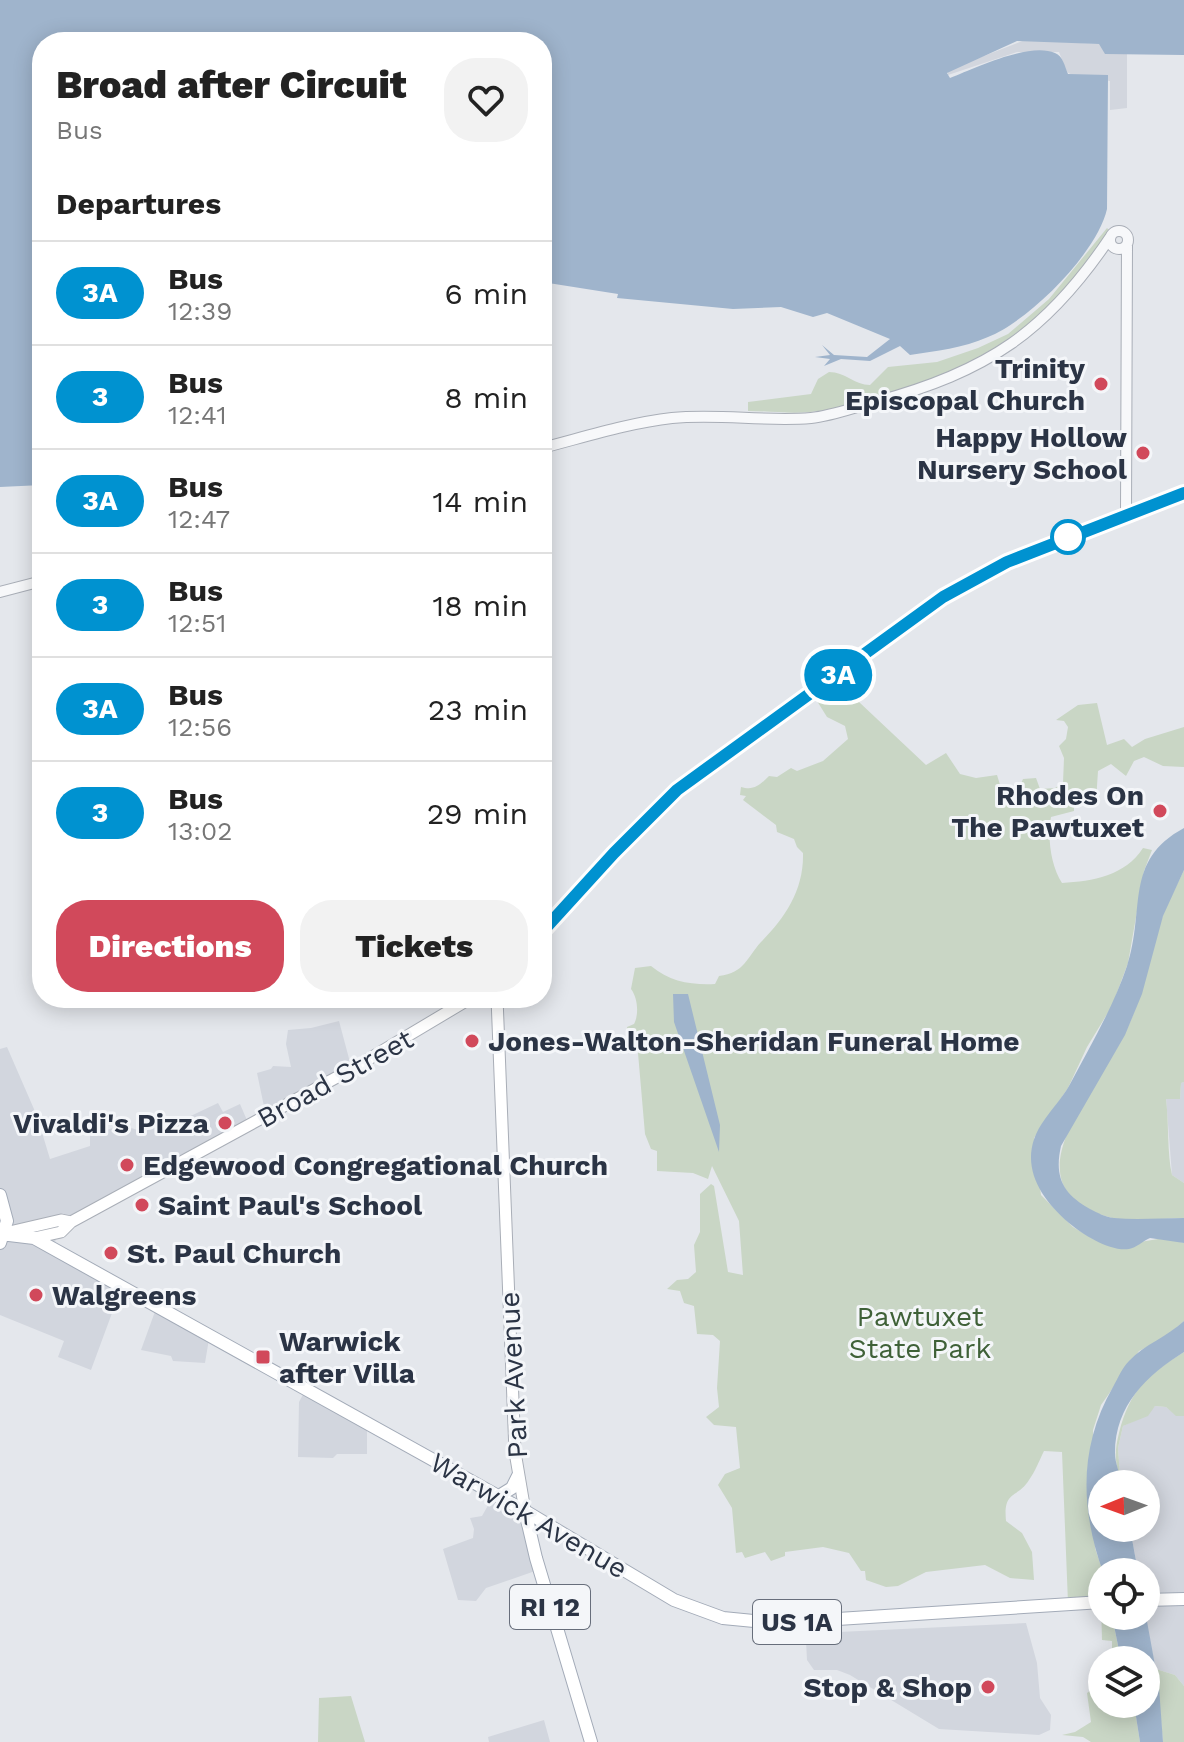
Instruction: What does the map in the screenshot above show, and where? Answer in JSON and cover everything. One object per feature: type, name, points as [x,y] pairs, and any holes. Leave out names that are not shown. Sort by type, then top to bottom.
[{"type":"main road","points":[[552,921],[677,790],[943,597],[991,569],[1184,493]]},
{"type":"main road","name":"Broad Street","points":[[2,1234],[34,1238],[61,1232],[71,1222],[352,1069],[454,1008]]},
{"type":"main road","name":"Park Avenue","points":[[497,1008],[518,1476],[536,1558],[591,1742]]},
{"type":"main road","points":[[0,1195],[7,1221],[2,1234]]},
{"type":"main road","name":"Broad Street","points":[[2,1234],[61,1220],[71,1222]]},
{"type":"main road","name":"Warwick Avenue","points":[[34,1238],[499,1496],[679,1602],[706,1613],[739,1621],[775,1623],[1088,1603]]},
{"type":"main road","points":[[499,1496],[512,1488],[518,1476]]},
{"type":"main road","points":[[1160,1599],[1184,1597]]},
{"type":"street","points":[[552,446],[672,418],[814,418],[918,389],[973,367],[1010,345],[1052,312],[1099,256],[1118,244],[1125,263],[1126,514]]},
{"type":"street","points":[[0,592],[32,584]]},
{"type":"shaded area","points":[[1025,40],[1099,44],[1127,54],[1127,108],[1110,110],[1110,81],[1072,75],[1067,72],[1059,52],[1017,52],[948,75],[948,71],[958,66]]},
{"type":"shaded area","points":[[339,1021],[351,1066],[266,1116],[257,1073],[273,1066],[291,1067],[286,1044],[288,1030]]},
{"type":"shaded area","points":[[7,1047],[37,1116],[50,1159],[90,1146],[90,1135],[123,1125],[140,1131],[153,1121],[172,1116],[176,1123],[218,1103],[223,1112],[240,1104],[249,1125],[60,1222],[54,1247],[122,1286],[91,1370],[58,1357],[64,1341],[0,1315],[0,1239],[3,1238],[0,1221],[0,1049]]},
{"type":"shaded area","points":[[1184,1082],[1184,1183],[1172,1175],[1166,1098],[1180,1099],[1181,1083]]},
{"type":"shaded area","points":[[157,1306],[209,1339],[205,1363],[173,1361],[171,1356],[141,1350]]},
{"type":"shaded area","points":[[306,1389],[367,1424],[367,1454],[337,1454],[333,1458],[298,1457],[299,1402]]},
{"type":"shaded area","points":[[1155,1406],[1166,1407],[1177,1416],[1184,1416],[1184,1686],[1175,1675],[1160,1670],[1160,1646],[1151,1646],[1147,1630],[1160,1630],[1160,1558],[1135,1558],[1133,1542],[1160,1542],[1160,1470],[1120,1470],[1118,1448],[1123,1426],[1143,1417]]},
{"type":"shaded area","points":[[494,1495],[524,1510],[538,1570],[486,1588],[476,1601],[458,1600],[443,1549],[473,1538],[470,1518],[482,1516]]},
{"type":"shaded area","points":[[1026,1623],[1037,1663],[1040,1698],[1051,1715],[1050,1730],[1039,1735],[939,1729],[850,1675],[837,1670],[814,1670],[807,1660],[806,1641],[835,1641],[839,1632]]},
{"type":"shaded area","points":[[544,1720],[550,1742],[489,1742],[488,1737]]},
{"type":"green space","points":[[1107,228],[1111,232],[1045,309],[1012,336],[959,367],[898,391],[838,408],[802,413],[748,411],[748,402],[811,394],[818,379],[829,372],[870,385],[888,367],[937,362],[1008,334],[1049,299]]},
{"type":"green space","name":"Pawtuxet State Park","points":[[838,675],[859,702],[926,765],[946,753],[960,774],[976,778],[997,775],[1001,788],[1007,791],[1019,788],[1023,779],[1036,778],[1040,789],[1055,788],[1063,783],[1064,758],[1059,746],[1066,739],[1068,727],[1064,721],[1056,720],[1078,705],[1097,703],[1107,745],[1124,739],[1132,747],[1145,739],[1184,727],[1184,767],[1163,766],[1144,757],[1134,761],[1126,776],[1111,764],[1098,771],[1096,801],[1074,806],[1074,811],[1051,817],[1050,825],[1053,860],[1062,883],[1085,881],[1118,871],[1143,848],[1152,850],[1144,871],[1128,963],[1112,1006],[1087,1047],[1068,1088],[1034,1138],[1041,1195],[1073,1227],[1095,1240],[1140,1242],[1164,1238],[1184,1243],[1184,1321],[1165,1338],[1139,1351],[1101,1405],[1093,1430],[1094,1470],[1088,1470],[1088,1542],[1095,1542],[1098,1558],[1088,1558],[1088,1603],[1068,1603],[1062,1452],[1044,1451],[1029,1480],[1007,1504],[1006,1521],[1022,1533],[1032,1552],[1034,1580],[1010,1578],[985,1565],[926,1572],[898,1586],[886,1587],[866,1580],[865,1571],[861,1571],[849,1553],[823,1547],[785,1552],[785,1556],[771,1561],[765,1552],[745,1558],[742,1552],[736,1553],[732,1508],[718,1485],[725,1474],[740,1468],[736,1427],[714,1425],[706,1417],[719,1407],[720,1341],[713,1335],[697,1334],[694,1306],[684,1303],[680,1291],[667,1289],[677,1280],[688,1279],[696,1272],[694,1245],[700,1232],[700,1194],[711,1184],[714,1186],[728,1272],[743,1275],[739,1221],[712,1166],[708,1179],[693,1173],[657,1171],[657,1151],[651,1149],[645,1134],[638,1053],[626,1044],[627,1027],[636,1020],[635,997],[631,989],[635,968],[651,966],[681,981],[715,984],[719,976],[735,972],[744,964],[785,913],[800,879],[803,853],[794,839],[777,832],[776,825],[743,800],[746,796],[740,795],[741,787],[753,788],[769,776],[777,777],[791,768],[797,771],[823,761],[848,739],[845,726],[827,717],[812,693]]},
{"type":"green space","points":[[1184,870],[1184,1082],[1181,1083],[1180,1099],[1166,1099],[1170,1166],[1172,1175],[1184,1183],[1184,1218],[1114,1218],[1076,1201],[1062,1181],[1060,1157],[1068,1131],[1082,1104],[1126,1031],[1163,915]]},
{"type":"green space","points":[[1184,1352],[1184,1416],[1176,1416],[1166,1407],[1155,1406],[1148,1416],[1123,1426],[1118,1448],[1118,1470],[1116,1450],[1123,1418],[1142,1385]]},
{"type":"green space","name":"Pawtuxet State Park","points":[[1102,1630],[1115,1630],[1118,1646],[1112,1646],[1112,1641],[1102,1640]]},
{"type":"green space","points":[[1160,1670],[1175,1675],[1184,1686],[1184,1742],[1163,1742]]},
{"type":"green space","points":[[351,1696],[365,1742],[318,1742],[319,1698]]},
{"type":"green space","points":[[1090,1718],[1136,1718],[1140,1742],[1091,1742],[1083,1737],[1062,1735],[1075,1732],[1091,1722]]},
{"type":"water","points":[[0,0],[1184,0],[1184,55],[1105,54],[1099,44],[1017,41],[947,73],[950,78],[1017,53],[1044,51],[1060,57],[1068,74],[1108,75],[1107,209],[1101,226],[1060,283],[1023,316],[988,337],[910,355],[900,346],[870,361],[841,359],[824,366],[830,359],[815,357],[830,355],[822,345],[834,355],[867,357],[890,339],[827,313],[813,317],[781,307],[733,309],[617,298],[618,294],[552,284],[552,32],[32,32],[32,485],[0,487]]},
{"type":"water","points":[[1184,828],[1184,870],[1163,916],[1142,994],[1125,1035],[1061,1146],[1059,1157],[1060,1176],[1067,1191],[1096,1212],[1114,1218],[1184,1218],[1184,1243],[1150,1238],[1132,1248],[1122,1249],[1089,1237],[1057,1212],[1039,1188],[1031,1162],[1032,1148],[1036,1134],[1069,1086],[1101,1027],[1121,982],[1132,945],[1144,871],[1152,855],[1165,841]]},
{"type":"water","points":[[673,994],[688,994],[720,1125],[719,1152],[674,1022]]},
{"type":"water","points":[[1184,1321],[1184,1352],[1146,1381],[1127,1406],[1116,1436],[1118,1470],[1088,1470],[1088,1509],[1087,1478],[1089,1455],[1102,1409],[1127,1364],[1135,1355]]},
{"type":"water","points":[[1094,1542],[1133,1542],[1135,1558],[1098,1558]]},
{"type":"water","points":[[1115,1630],[1149,1630],[1151,1646],[1118,1646]]},
{"type":"water","points":[[1160,1701],[1163,1742],[1140,1742],[1136,1718],[1160,1718]]},
{"type":"bus line","name":"3A","points":[[552,921],[677,790],[943,597],[969,580],[1007,562],[1184,493]]},
{"type":"place","name":"Trinity Episcopal Church","points":[[1101,384]]},
{"type":"place","name":"Happy Hollow Nursery School","points":[[1143,453]]},
{"type":"place","name":"Rhodes On The Pawtuxet","points":[[1160,811]]},
{"type":"place","name":"Jones-Walton-Sheridan Funeral Home","points":[[472,1041]]},
{"type":"place","name":"Vivaldi's Pizza","points":[[225,1123]]},
{"type":"place","name":"Edgewood Congregational Church","points":[[127,1165]]},
{"type":"place","name":"Saint Paul's School","points":[[142,1205]]},
{"type":"place","name":"St. Paul Church","points":[[111,1253]]},
{"type":"place","name":"Walgreens","points":[[36,1295]]},
{"type":"place","name":"Warwick after Villa","points":[[263,1357]]},
{"type":"place","name":"Stop & Shop","points":[[988,1687]]}]
